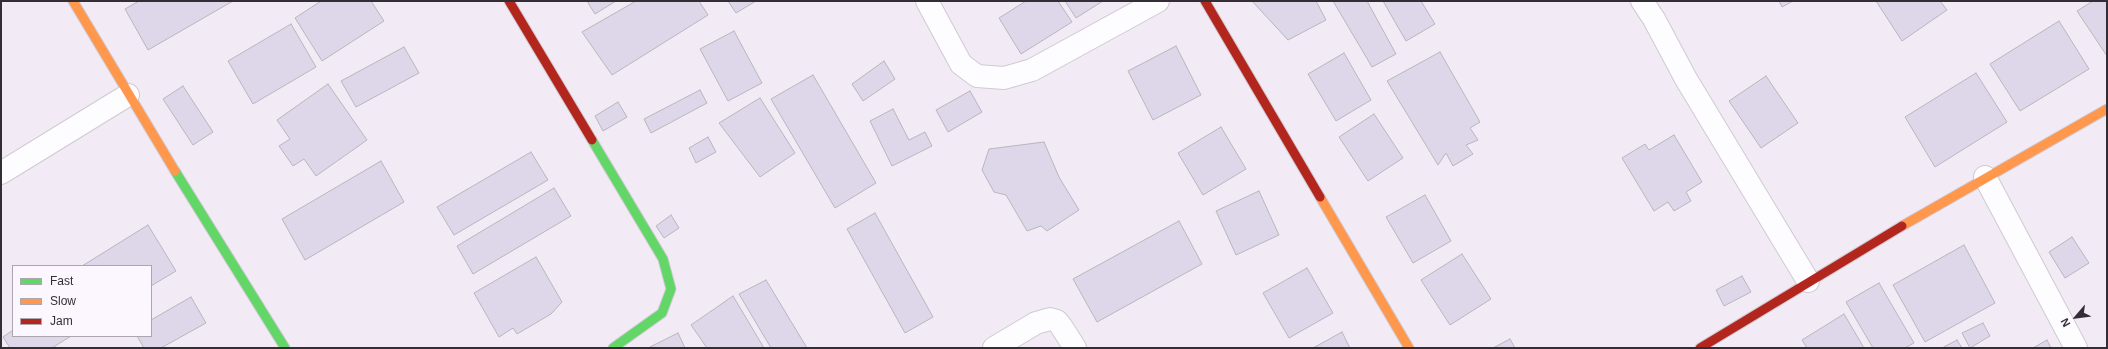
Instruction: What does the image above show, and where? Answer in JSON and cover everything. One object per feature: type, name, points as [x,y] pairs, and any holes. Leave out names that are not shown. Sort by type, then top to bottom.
[{"type":"street","points":[[73,1],[128,95],[285,348]]},
{"type":"street","points":[[509,1],[663,259],[671,289],[662,313],[613,348]]},
{"type":"street","points":[[927,1],[961,64],[977,76],[1004,78],[1032,70],[1158,1]]},
{"type":"street","points":[[1205,1],[1410,348]]},
{"type":"street","points":[[1642,1],[1654,19],[1686,79],[1808,281]]},
{"type":"street","points":[[1,173],[128,95]]},
{"type":"street","points":[[1700,348],[1808,281],[1985,177],[2107,109]]},
{"type":"street","points":[[1985,177],[2076,348]]},
{"type":"street","points":[[994,348],[1036,323],[1050,319],[1057,321],[1075,348]]},
{"type":"building","points":[[139,1],[233,1],[148,50],[125,9]]},
{"type":"building","points":[[321,1],[371,1],[384,21],[322,61],[295,18]]},
{"type":"building","points":[[587,1],[616,1],[595,14]]},
{"type":"building","points":[[636,1],[699,1],[708,15],[612,75],[582,32]]},
{"type":"building","points":[[728,1],[756,1],[736,13]]},
{"type":"building","points":[[1026,1],[1058,1],[1072,22],[1021,54],[999,18]]},
{"type":"building","points":[[1065,1],[1103,1],[1076,18]]},
{"type":"building","points":[[1252,1],[1316,1],[1326,20],[1288,40]]},
{"type":"building","points":[[1333,1],[1367,1],[1396,54],[1372,67]]},
{"type":"building","points":[[1383,1],[1421,1],[1435,24],[1406,41]]},
{"type":"building","points":[[1779,1],[1793,1],[1782,7]]},
{"type":"building","points":[[1876,1],[1940,1],[1947,10],[1902,41]]},
{"type":"building","points":[[2093,1],[2107,1],[2107,56],[2077,11]]},
{"type":"building","points":[[2059,21],[2089,69],[2020,111],[1990,64]]},
{"type":"building","points":[[291,24],[316,67],[253,104],[228,61]]},
{"type":"building","points":[[734,31],[762,83],[728,101],[700,49]]},
{"type":"building","points":[[1176,46],[1201,95],[1153,120],[1128,71]]},
{"type":"building","points":[[404,47],[419,73],[356,107],[341,81]]},
{"type":"building","points":[[1440,52],[1480,122],[1470,128],[1478,140],[1466,145],[1473,154],[1453,166],[1446,153],[1438,165],[1387,81]]},
{"type":"building","points":[[1344,53],[1371,100],[1336,121],[1308,74]]},
{"type":"building","points":[[884,61],[895,79],[863,101],[852,84]]},
{"type":"building","points":[[1976,73],[2007,122],[1935,167],[1905,117]]},
{"type":"building","points":[[813,75],[876,183],[835,208],[771,99]]},
{"type":"building","points":[[1766,76],[1798,123],[1761,148],[1729,101]]},
{"type":"building","points":[[328,84],[367,140],[316,176],[304,159],[293,166],[279,146],[290,139],[277,120]]},
{"type":"building","points":[[183,86],[213,132],[193,145],[163,99]]},
{"type":"building","points":[[700,90],[707,103],[651,133],[644,119]]},
{"type":"building","points":[[970,91],[982,112],[948,132],[936,110]]},
{"type":"building","points":[[760,98],[795,153],[760,177],[719,123]]},
{"type":"building","points":[[618,102],[627,117],[603,131],[595,116]]},
{"type":"building","points":[[893,109],[909,140],[925,132],[932,146],[892,166],[870,121]]},
{"type":"building","points":[[1374,114],[1403,158],[1368,181],[1339,137]]},
{"type":"building","points":[[1221,127],[1246,169],[1203,195],[1178,153]]},
{"type":"building","points":[[1674,135],[1702,182],[1686,192],[1691,201],[1674,211],[1668,202],[1654,211],[1622,158],[1645,144],[1649,150]]},
{"type":"building","points":[[708,137],[716,152],[696,163],[689,148]]},
{"type":"building","points":[[1044,142],[1059,177],[1079,210],[1047,231],[1041,226],[1027,231],[1006,195],[994,192],[982,170],[989,149]]},
{"type":"building","points":[[531,152],[548,180],[454,235],[437,207]]},
{"type":"building","points":[[381,161],[404,202],[305,260],[282,219]]},
{"type":"building","points":[[554,188],[571,216],[473,274],[457,246]]},
{"type":"building","points":[[1259,191],[1279,235],[1236,255],[1216,211]]},
{"type":"building","points":[[1425,195],[1451,241],[1413,263],[1386,217]]},
{"type":"building","points":[[875,213],[933,317],[905,333],[847,229]]},
{"type":"building","points":[[671,215],[679,228],[664,238],[656,226]]},
{"type":"building","points":[[1179,221],[1202,264],[1097,322],[1073,279]]},
{"type":"building","points":[[148,225],[176,271],[152,285],[152,265],[84,265]]},
{"type":"building","points":[[2072,237],[2089,263],[2065,278],[2049,252]]},
{"type":"building","points":[[1964,245],[1995,303],[1925,342],[1893,285]]},
{"type":"building","points":[[1462,254],[1491,299],[1450,325],[1421,280]]},
{"type":"building","points":[[536,257],[562,302],[551,314],[517,334],[513,328],[499,337],[474,293]]},
{"type":"building","points":[[1307,268],[1333,313],[1289,338],[1263,293]]},
{"type":"building","points":[[1742,276],[1751,292],[1724,306],[1716,290]]},
{"type":"building","points":[[766,280],[807,348],[771,348],[739,294]]},
{"type":"building","points":[[1879,283],[1914,343],[1905,348],[1873,348],[1846,302]]},
{"type":"building","points":[[733,296],[764,348],[707,348],[691,325]]},
{"type":"building","points":[[191,297],[206,323],[161,348],[144,348],[138,337],[152,337],[152,319]]},
{"type":"building","points":[[1844,314],[1864,348],[1807,348],[1802,340]]},
{"type":"building","points":[[1983,323],[1990,336],[1970,348],[1962,333]]},
{"type":"building","points":[[12,331],[12,337],[69,337],[52,348],[10,348],[3,337]]},
{"type":"building","points":[[1342,332],[1350,348],[1313,348]]},
{"type":"building","points":[[678,333],[685,348],[648,348]]},
{"type":"building","points":[[1510,339],[1515,348],[1493,348]]},
{"type":"building","points":[[1957,340],[1962,348],[1942,348]]},
{"type":"building","points":[[2047,340],[2051,348],[2033,348]]},
{"type":"traffic: fast","points":[[592,140],[663,259],[671,289],[662,313],[613,348]]},
{"type":"traffic: fast","points":[[175,171],[285,348]]},
{"type":"traffic: slow","points":[[73,1],[175,171]]},
{"type":"traffic: slow","points":[[1902,226],[2107,109]]},
{"type":"traffic: slow","points":[[1320,197],[1409,348]]},
{"type":"traffic: jam","points":[[509,1],[592,140]]},
{"type":"traffic: jam","points":[[1205,1],[1320,197]]},
{"type":"traffic: jam","points":[[1700,348],[1902,226]]}]
